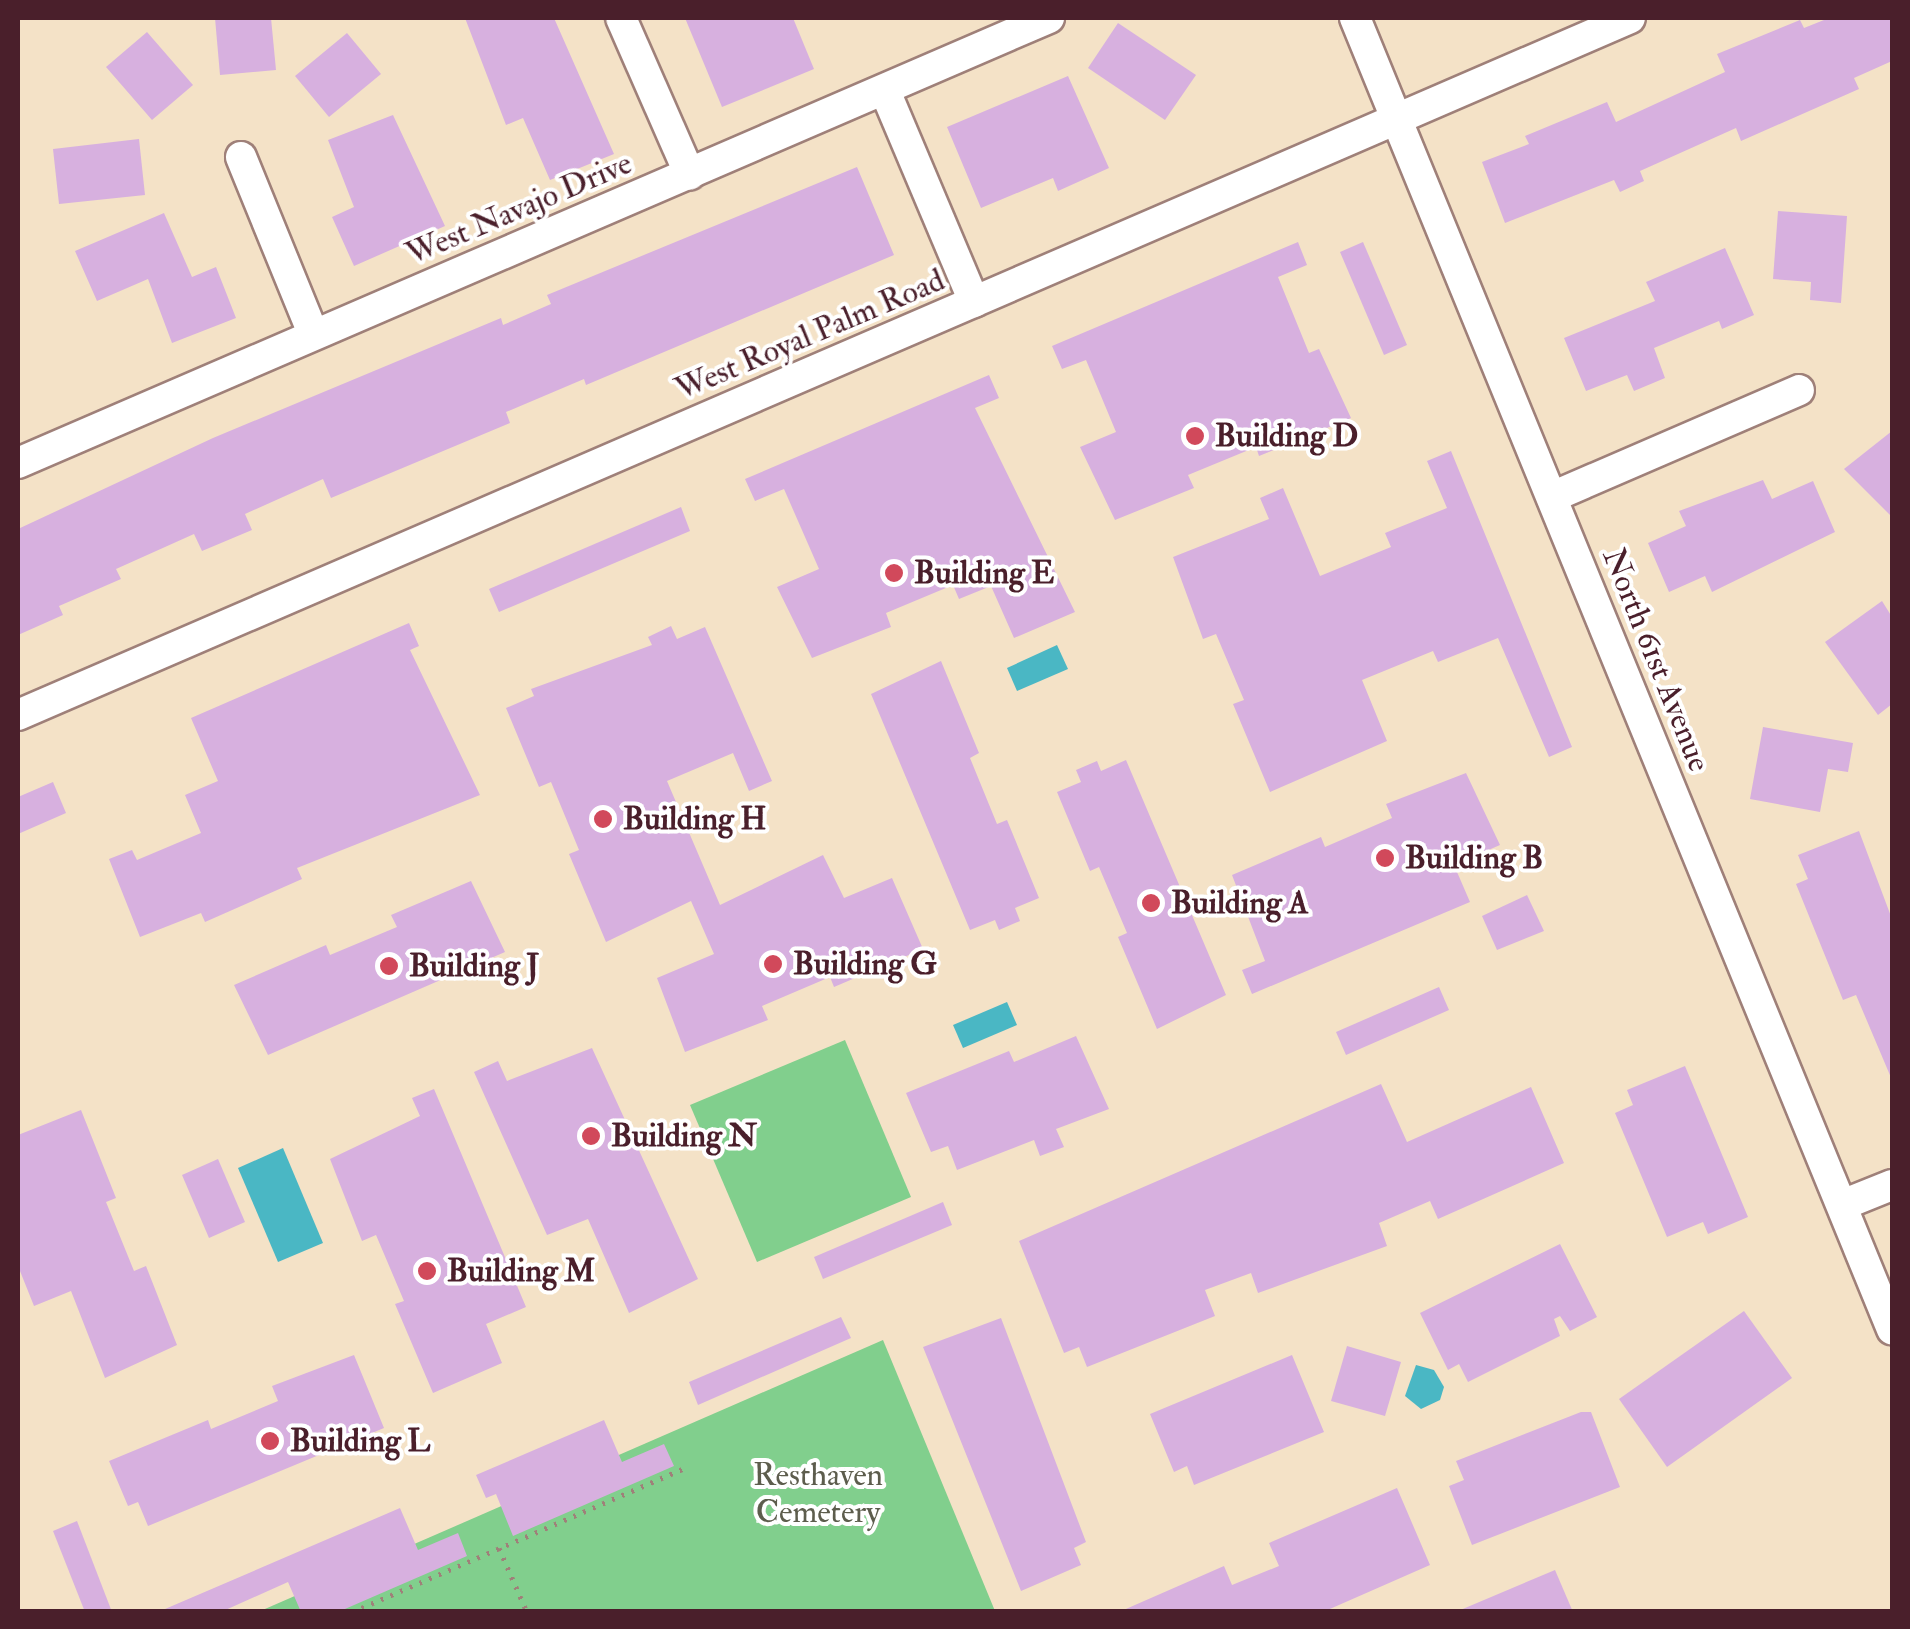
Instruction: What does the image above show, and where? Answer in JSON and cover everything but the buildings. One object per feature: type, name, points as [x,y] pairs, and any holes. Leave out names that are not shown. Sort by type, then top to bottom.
[{"type":"street","points":[[621,18],[690,174]]},
{"type":"street","name":"North 61st Avenue","points":[[1355,18],[1892,1328]]},
{"type":"street","name":"West Royal Palm Road","points":[[18,715],[1630,18]]},
{"type":"street","name":"West Navajo Drive","points":[[18,463],[313,333],[1050,20]]},
{"type":"street","points":[[885,92],[974,302]]},
{"type":"street","points":[[242,157],[313,333]]},
{"type":"street","points":[[1552,497],[1799,390]]},
{"type":"street","points":[[1842,1206],[1892,1185]]},
{"type":"path","points":[[352,1612],[683,1469]]},
{"type":"path","points":[[500,1548],[527,1612]]},
{"type":"green space","points":[[845,1040],[911,1197],[757,1262],[690,1105]]},
{"type":"green space","name":"Resthaven Cemetery","points":[[883,1340],[995,1611],[258,1612]]},
{"type":"water","points":[[1057,645],[1068,669],[1017,691],[1007,668]]},
{"type":"water","points":[[1007,1002],[1017,1025],[963,1048],[953,1025]]},
{"type":"water","points":[[283,1148],[323,1243],[278,1262],[238,1168]]},
{"type":"water","points":[[1416,1365],[1434,1370],[1444,1387],[1440,1400],[1421,1409],[1405,1396]]},
{"type":"place","name":"Building D","points":[[1195,436]]},
{"type":"place","name":"Building E","points":[[894,573]]},
{"type":"place","name":"Building H","points":[[603,819]]},
{"type":"place","name":"Building B","points":[[1385,858]]},
{"type":"place","name":"Building A","points":[[1151,903]]},
{"type":"place","name":"Building G","points":[[773,964]]},
{"type":"place","name":"Building J","points":[[389,966]]},
{"type":"place","name":"Building N","points":[[591,1136]]},
{"type":"place","name":"Building M","points":[[427,1271]]},
{"type":"place","name":"Building L","points":[[270,1441]]}]
